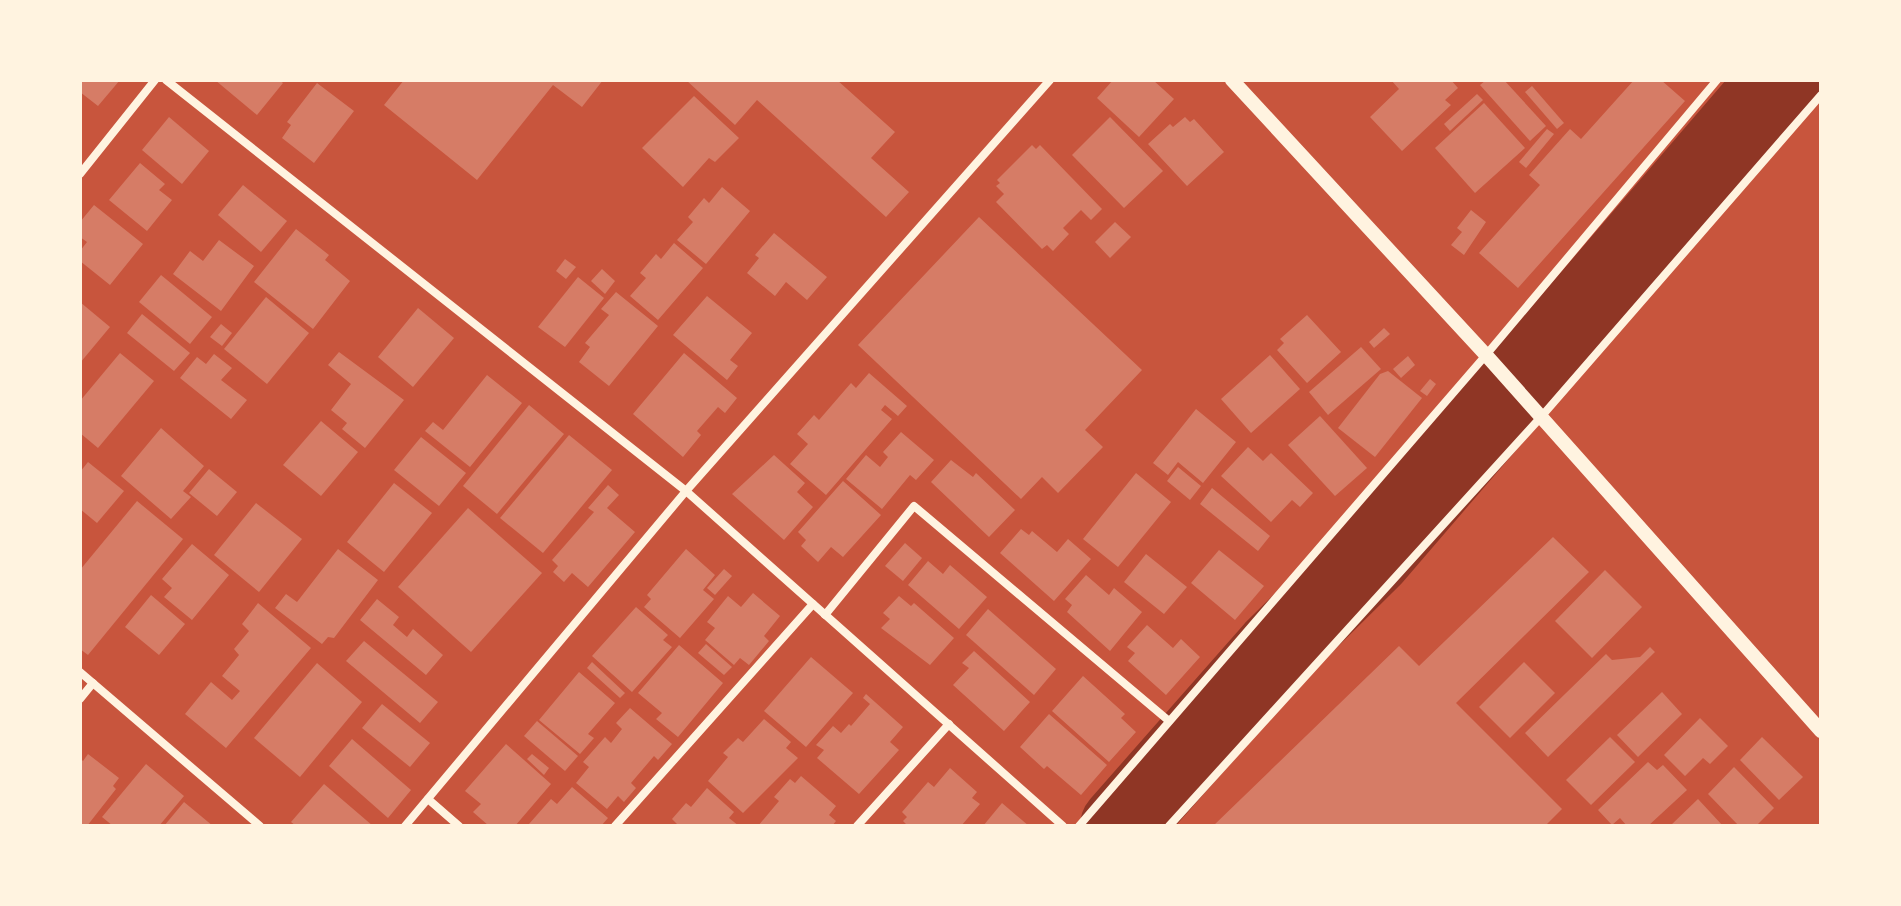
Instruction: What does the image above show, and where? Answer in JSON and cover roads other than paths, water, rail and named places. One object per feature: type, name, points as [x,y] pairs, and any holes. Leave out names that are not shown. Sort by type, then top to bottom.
[{"type":"street","points":[[80,174],[155,80]]},
{"type":"street","points":[[166,80],[686,491],[1063,826]]},
{"type":"street","points":[[405,826],[686,491],[1050,80]]},
{"type":"street","points":[[1232,80],[1486,355],[1821,731]]},
{"type":"street","points":[[1079,826],[1486,355],[1712,82]]},
{"type":"street","points":[[1169,826],[1541,417],[1821,95]]},
{"type":"street","points":[[825,615],[914,506],[1169,721]]},
{"type":"street","points":[[615,826],[813,604]]},
{"type":"street","points":[[80,672],[260,826]]},
{"type":"street","points":[[80,699],[93,683]]},
{"type":"street","points":[[857,826],[949,724]]},
{"type":"street","points":[[428,799],[459,826]]},
{"type":"waterway","points":[[1121,826],[1275,651],[1372,555],[1780,80]]}]
